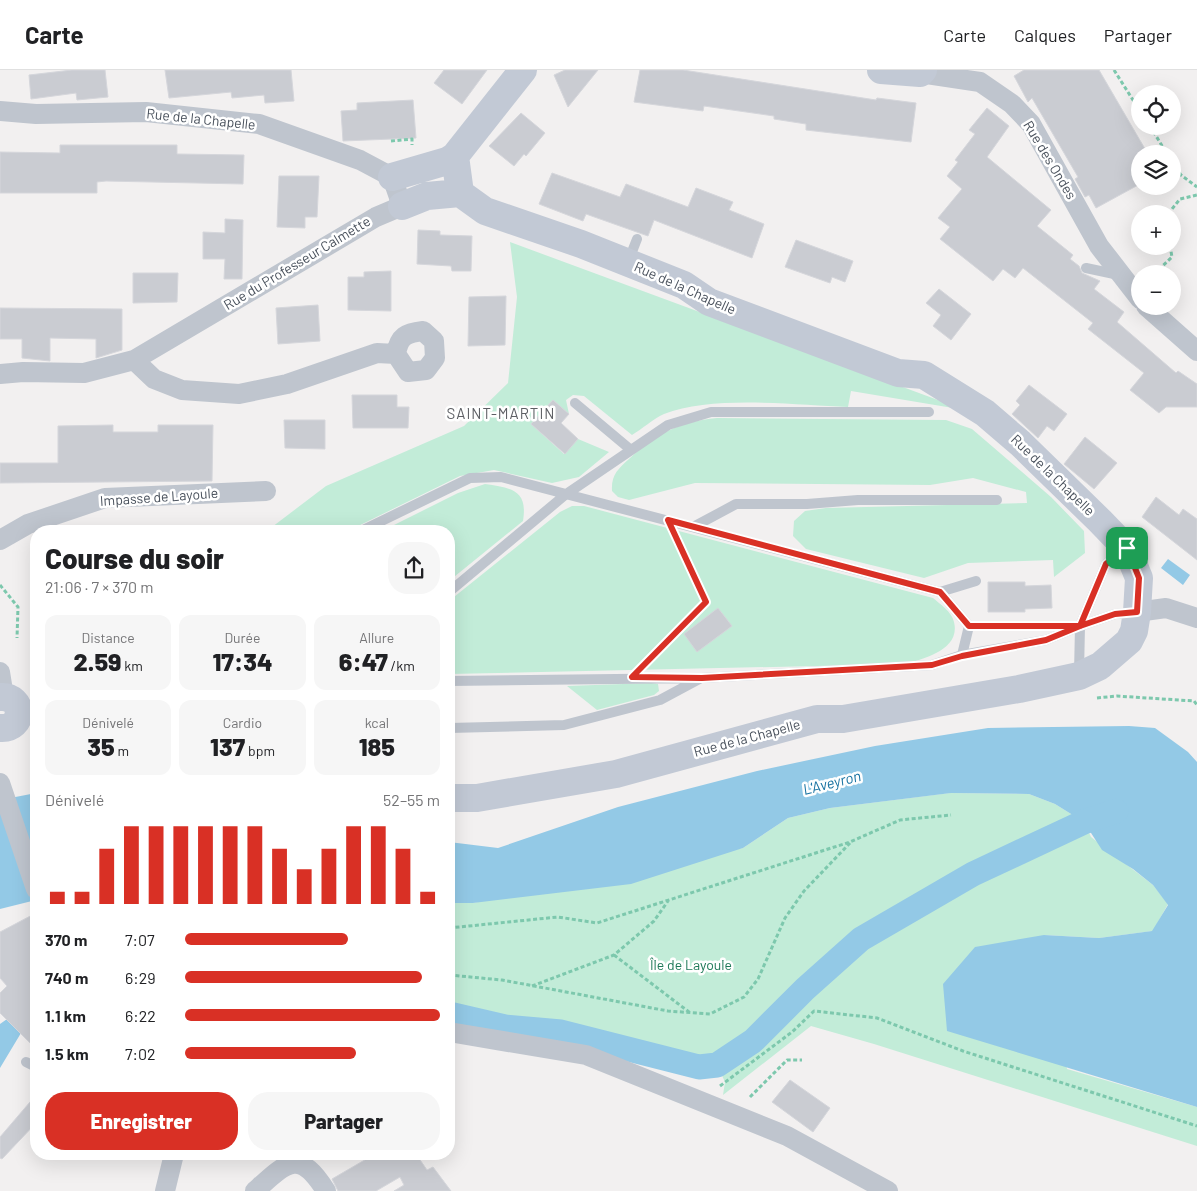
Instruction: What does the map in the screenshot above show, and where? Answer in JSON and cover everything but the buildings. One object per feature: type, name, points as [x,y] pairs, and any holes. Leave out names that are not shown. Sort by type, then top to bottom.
[{"type":"street","points":[[455,156],[460,193],[427,196],[402,206],[392,177],[447,162],[455,156],[523,70]]},
{"type":"street","points":[[882,70],[922,72]]},
{"type":"street","name":"Rue des Ondes","points":[[922,72],[980,82],[1012,104],[1032,124],[1099,246],[1131,288]]},
{"type":"street","name":"Rue de la Chapelle","points":[[0,112],[36,114],[146,112],[259,124],[360,160],[392,177]]},
{"type":"street","name":"Rue de la Chapelle","points":[[455,798],[477,798],[616,774],[817,719],[843,719],[1021,693],[1079,676],[1100,666],[1129,641],[1134,631],[1139,578],[1127,548],[1027,450],[992,419],[924,375],[898,373],[709,302],[633,251],[485,211],[460,193]]},
{"type":"street","name":"Rue du Professeur Calmette","points":[[0,374],[23,372],[84,373],[134,360],[376,217],[402,206]]},
{"type":"street","points":[[1156,315],[1197,351]]},
{"type":"street","points":[[134,360],[154,379],[182,390],[239,394],[287,384],[377,353],[396,354]]},
{"type":"street","name":"Impasse de Layoule","points":[[0,540],[28,524],[105,498],[266,491]]},
{"type":"street","points":[[1137,612],[1166,608],[1197,618]]},
{"type":"street","points":[[0,783],[30,871]]},
{"type":"street","points":[[455,1033],[586,1055],[787,1136],[888,1191]]},
{"type":"street","points":[[165,1191],[173,1160]]},
{"type":"street","points":[[256,1191],[276,1172],[288,1165],[302,1163],[311,1169],[326,1191]]},
{"type":"lane","points":[[1086,268],[1120,275]]},
{"type":"lane","points":[[575,403],[631,450]]},
{"type":"lane","points":[[455,587],[565,495],[668,425],[711,412],[929,412]]},
{"type":"lane","points":[[373,525],[470,478],[501,477],[565,495],[695,526],[940,592],[976,581]]},
{"type":"lane","points":[[695,526],[736,504],[807,504],[858,500],[998,500]]},
{"type":"lane","points":[[1079,676],[1080,626],[1106,564],[1127,548]]},
{"type":"lane","points":[[940,592],[969,626],[1080,626]]},
{"type":"lane","points":[[455,680],[632,677],[702,678],[932,665],[962,656],[1046,640],[1115,614],[1137,612]]},
{"type":"lane","points":[[962,656],[969,626]]},
{"type":"lane","points":[[455,728],[564,724],[660,700],[702,678]]},
{"type":"lane","points":[[26,1062],[30,1064]]},
{"type":"path","points":[[1114,70],[1131,97]]},
{"type":"path","points":[[391,141],[412,139],[412,143]]},
{"type":"path","points":[[1181,174],[1197,187]]},
{"type":"path","points":[[1175,205],[1180,199],[1197,195]]},
{"type":"path","points":[[1164,265],[1172,257],[1172,255]]},
{"type":"path","points":[[632,677],[706,602],[668,520]]},
{"type":"path","points":[[0,585],[18,607],[17,638]]},
{"type":"path","points":[[1117,696],[1196,703]]},
{"type":"path","points":[[455,927],[558,917],[597,923],[850,842],[900,820],[951,815]]},
{"type":"path","points":[[455,976],[532,986],[603,1000],[710,1014],[744,997],[758,979],[786,918],[804,891],[850,842]]},
{"type":"path","points":[[532,986],[614,955],[654,921],[668,900]]},
{"type":"path","points":[[614,955],[689,1012]]},
{"type":"path","points":[[702,1101],[792,1032],[814,1011],[877,1018],[963,1051],[1197,1126]]},
{"type":"path","points":[[746,1101],[787,1060],[802,1060]]},
{"type":"green space","points":[[510,242],[965,410],[851,391],[848,407],[779,403],[729,403],[684,408],[660,416],[632,435],[584,396],[573,395],[566,400],[569,414],[553,400],[531,424],[564,454],[578,439],[609,452],[579,477],[552,483],[494,470],[460,476],[360,525],[275,525],[326,486],[464,426],[508,383],[517,297]]},
{"type":"green space","points":[[717,418],[946,420],[972,429],[1051,497],[1084,531],[1085,553],[1054,577],[1053,560],[968,563],[924,578],[806,549],[793,536],[794,521],[805,511],[826,508],[1027,503],[1026,492],[973,478],[930,485],[695,483],[629,500],[618,497],[612,491],[614,476],[619,469],[649,442],[669,430],[691,422]]},
{"type":"green space","points":[[485,484],[503,487],[516,492],[523,503],[524,511],[523,521],[455,576],[455,525],[394,525],[458,493]]},
{"type":"green space","points":[[572,506],[584,506],[933,598],[953,618],[955,632],[952,640],[939,652],[905,664],[455,674],[455,596],[560,512]]},
{"type":"green space","points":[[658,684],[659,691],[654,695],[597,710],[567,686]]},
{"type":"green space","name":"Île de Layoule","points":[[950,793],[1029,794],[1055,804],[1084,822],[1091,837],[1153,885],[1168,904],[1153,931],[1099,938],[1044,935],[1067,1069],[1197,1107],[1197,1146],[874,1044],[811,1026],[723,1095],[725,1082],[717,1065],[699,1067],[561,1032],[505,1027],[455,1015],[455,903],[473,903],[743,848],[788,818],[830,808]]},
{"type":"water","points":[[1168,559],[1190,575],[1183,585],[1161,568]]},
{"type":"water","name":"L'Aveyron","points":[[1129,726],[1155,728],[1188,752],[1197,762],[1197,1107],[947,1031],[943,984],[975,947],[1044,935],[1099,938],[1152,931],[1168,905],[1153,885],[1133,869],[1102,850],[1084,822],[1055,804],[1029,794],[951,793],[830,808],[788,818],[743,848],[631,884],[473,903],[455,903],[455,843],[498,848],[618,807],[757,771],[875,746],[988,728]]},
{"type":"water","points":[[30,794],[30,902],[0,909],[0,800]]},
{"type":"water","points":[[24,1007],[21,1033],[0,1068],[0,1024]]},
{"type":"waterway","points":[[455,1015],[505,1027],[561,1032],[699,1067],[717,1065],[753,1041],[805,989],[861,939],[973,874],[1084,822],[1116,811]]},
{"type":"district","name":"SAINT-MARTIN","points":[[501,414]]},
{"type":"route","points":[[668,520],[940,592],[969,626],[1080,626],[1106,564],[1127,548],[1139,578],[1137,612],[1115,614],[1046,640],[962,656],[932,665],[702,678],[632,677],[706,602],[668,520]]}]
